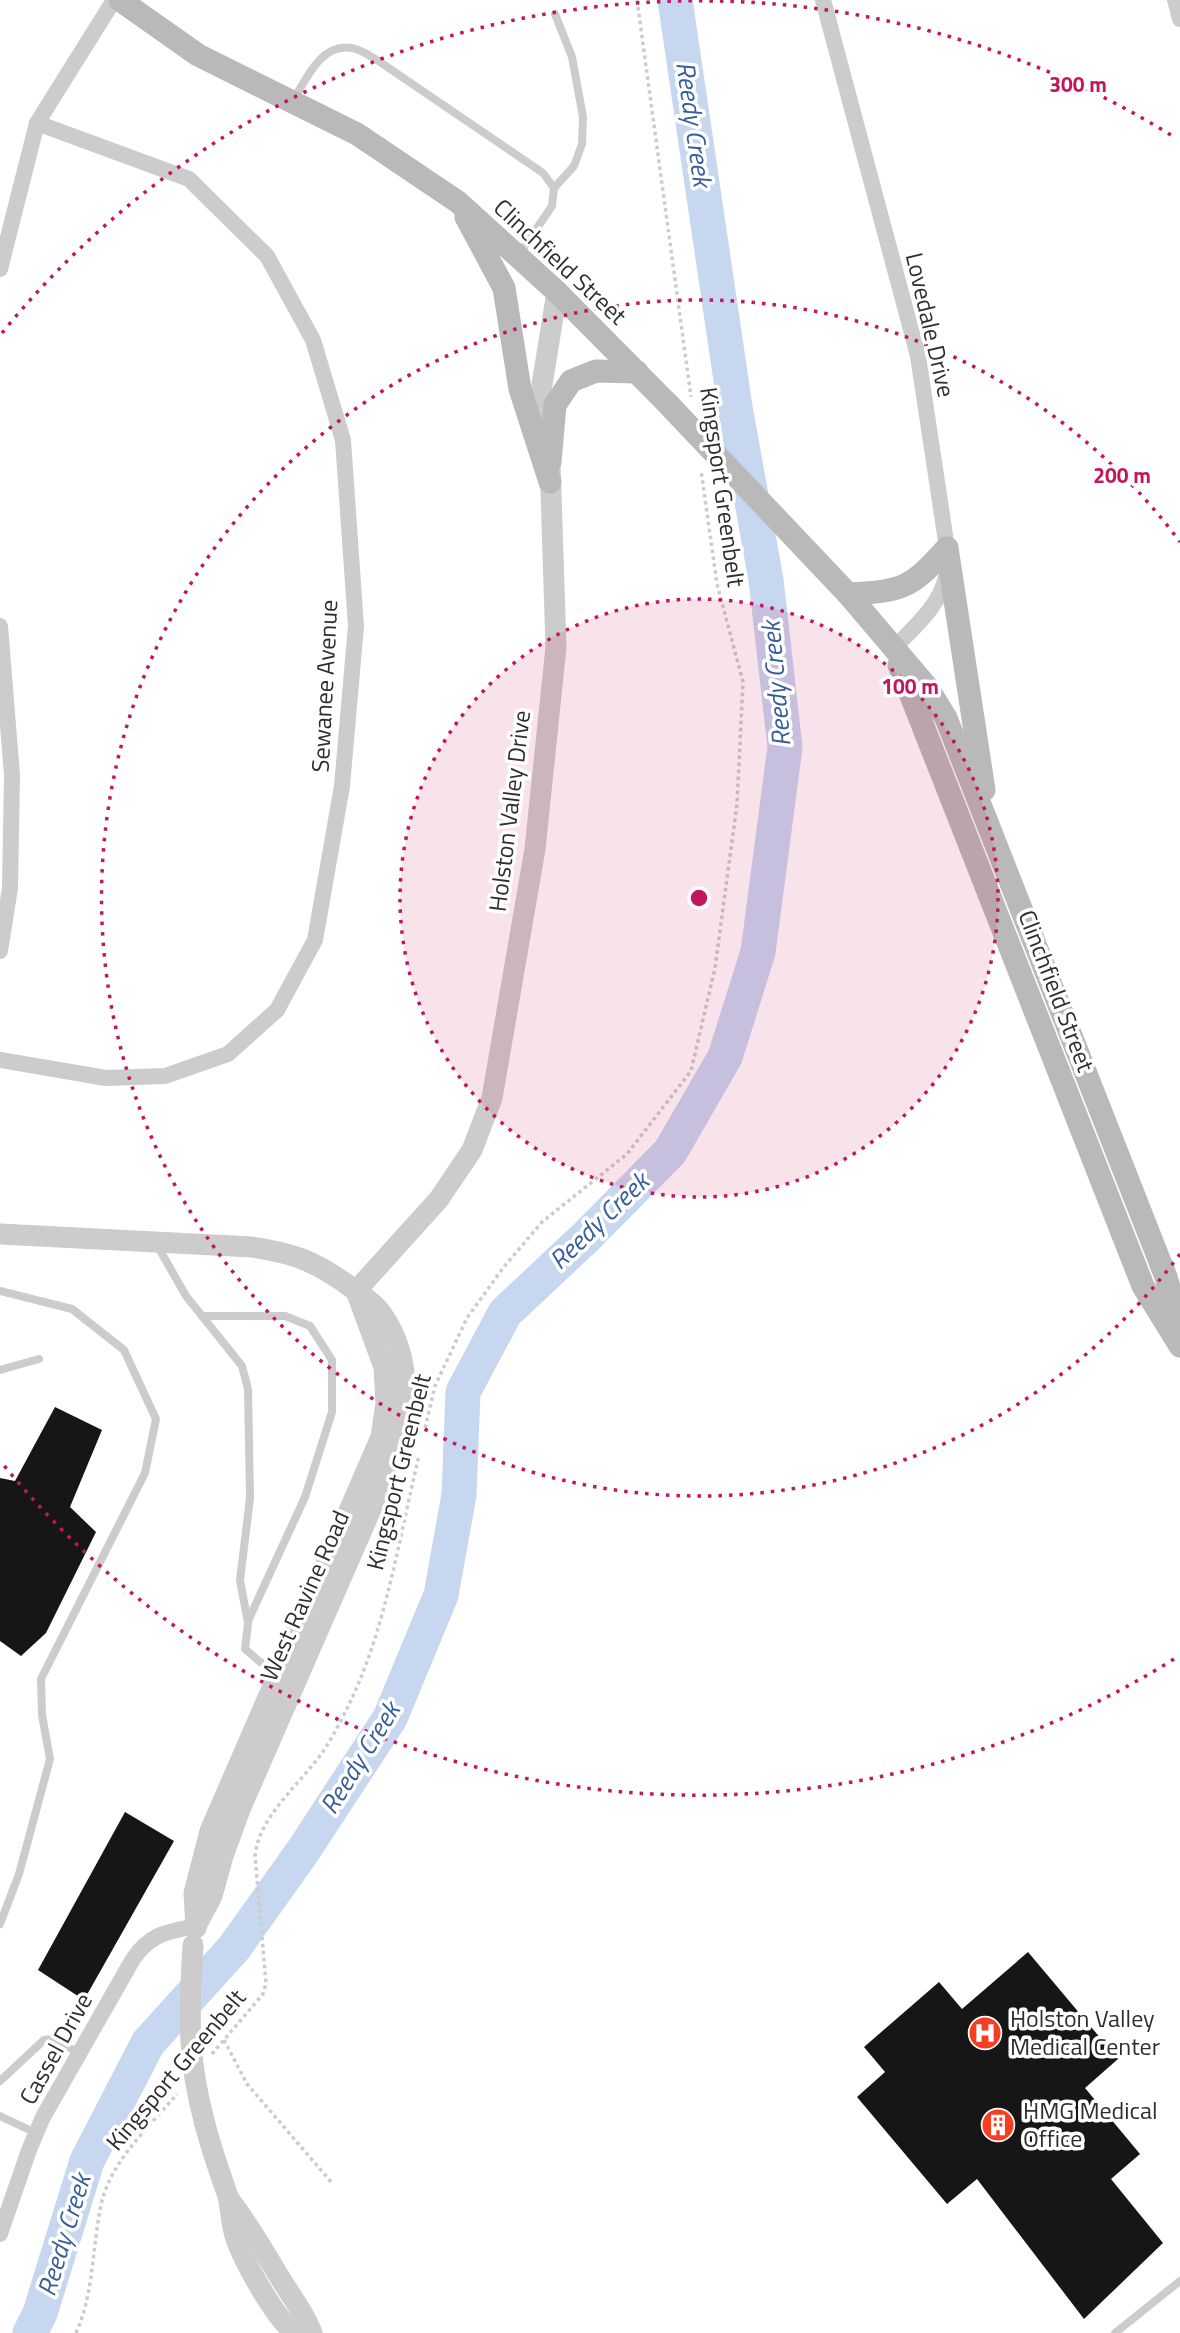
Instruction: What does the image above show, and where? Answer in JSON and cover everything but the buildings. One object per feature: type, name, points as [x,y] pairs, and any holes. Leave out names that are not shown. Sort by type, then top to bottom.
[{"type":"main road","name":"Clinchfield Street","points":[[120,0],[198,55],[357,134],[458,202],[557,292],[668,404],[848,594],[927,687],[946,718],[1161,1264],[1180,1325]]},
{"type":"main road","points":[[458,202],[504,288],[520,389],[550,472]]},
{"type":"main road","points":[[550,472],[555,405],[571,382],[596,370],[636,372]]},
{"type":"main road","points":[[848,594],[884,592],[912,582],[923,575],[947,548]]},
{"type":"main road","points":[[947,548],[990,830]]},
{"type":"main road","name":"Clinchfield Street","points":[[893,649],[1143,1286],[1180,1346]]},
{"type":"street","points":[[0,269],[37,123],[114,0]]},
{"type":"street","name":"Lovedale Drive","points":[[823,0],[918,356],[947,548],[946,577],[942,591],[893,649]]},
{"type":"street","points":[[1175,0],[1180,19]]},
{"type":"street","name":"Sewanee Avenue","points":[[0,1060],[106,1077],[165,1076],[228,1054],[278,1010],[315,940],[342,786],[356,626],[343,440],[313,340],[267,256],[189,179],[37,123]]},
{"type":"street","name":"Holston Valley Drive","points":[[356,1291],[439,1199],[471,1150],[492,1098],[535,849],[554,660],[550,472],[540,397],[557,292]]},
{"type":"street","points":[[0,625],[12,775],[0,951]]},
{"type":"street","name":"West Ravine Road","points":[[0,1234],[252,1247],[288,1252],[323,1267],[356,1291],[382,1313],[395,1337],[405,1379],[404,1422],[400,1443],[289,1673],[223,1856],[212,1896],[195,1936],[191,2044],[200,2103],[214,2159],[229,2199],[236,2238],[246,2260],[273,2306],[295,2333]]},
{"type":"street","name":"Cassel Drive","points":[[0,2234],[36,2133],[143,1945],[155,1937],[195,1936]]},
{"type":"street","name":"West Ravine Road","points":[[229,2199],[251,2227],[306,2317],[312,2333]]},
{"type":"lane","points":[[518,256],[552,206],[555,188],[574,166],[582,144],[583,117],[572,57],[555,14]]},
{"type":"lane","points":[[292,102],[319,59],[334,48],[353,48],[377,60],[543,173],[555,188]]},
{"type":"lane","points":[[156,1242],[187,1296],[242,1366],[247,1389],[250,1498],[240,1580],[248,1623]]},
{"type":"lane","points":[[0,1291],[72,1309],[124,1350],[156,1419],[145,1473],[41,1679],[42,1715],[50,1759],[19,1874],[0,1924]]},
{"type":"lane","points":[[202,1316],[285,1316],[310,1326],[332,1360],[332,1412],[304,1497],[248,1623],[245,1648],[260,1662],[289,1673]]},
{"type":"lane","points":[[0,1370],[39,1359]]},
{"type":"lane","points":[[0,2081],[44,2040],[52,2039],[80,2053]]},
{"type":"lane","points":[[2,2119],[36,2133]]},
{"type":"lane","points":[[1115,2333],[1180,2281]]},
{"type":"path","name":"Kingsport Greenbelt","points":[[637,0],[693,407]]},
{"type":"path","name":"Kingsport Greenbelt","points":[[423,1438],[435,1386],[467,1318],[503,1268],[542,1222],[627,1154],[691,1071],[715,968],[737,804],[743,682],[717,584],[700,462]]},
{"type":"path","name":"Kingsport Greenbelt","points":[[206,2060],[262,1994],[267,1983],[255,1856],[257,1841],[267,1823],[324,1750],[352,1698],[377,1632],[420,1451]]},
{"type":"path","points":[[224,2040],[247,2084],[332,2183]]},
{"type":"path","name":"Kingsport Greenbelt","points":[[76,2333],[88,2297],[101,2203],[116,2170],[180,2091]]},
{"type":"waterway","name":"Reedy Creek","points":[[30,2333],[40,2313],[87,2161],[148,2043],[234,1948],[303,1851],[390,1718],[441,1595],[459,1495],[463,1392],[505,1313],[586,1237],[670,1152],[725,1057],[758,952],[785,747],[766,580],[735,407],[675,0]]},
{"type":"place","name":"Holston Valley Medical Center","points":[[985,2033]]},
{"type":"place","name":"HMG Medical Office","points":[[998,2125]]}]
